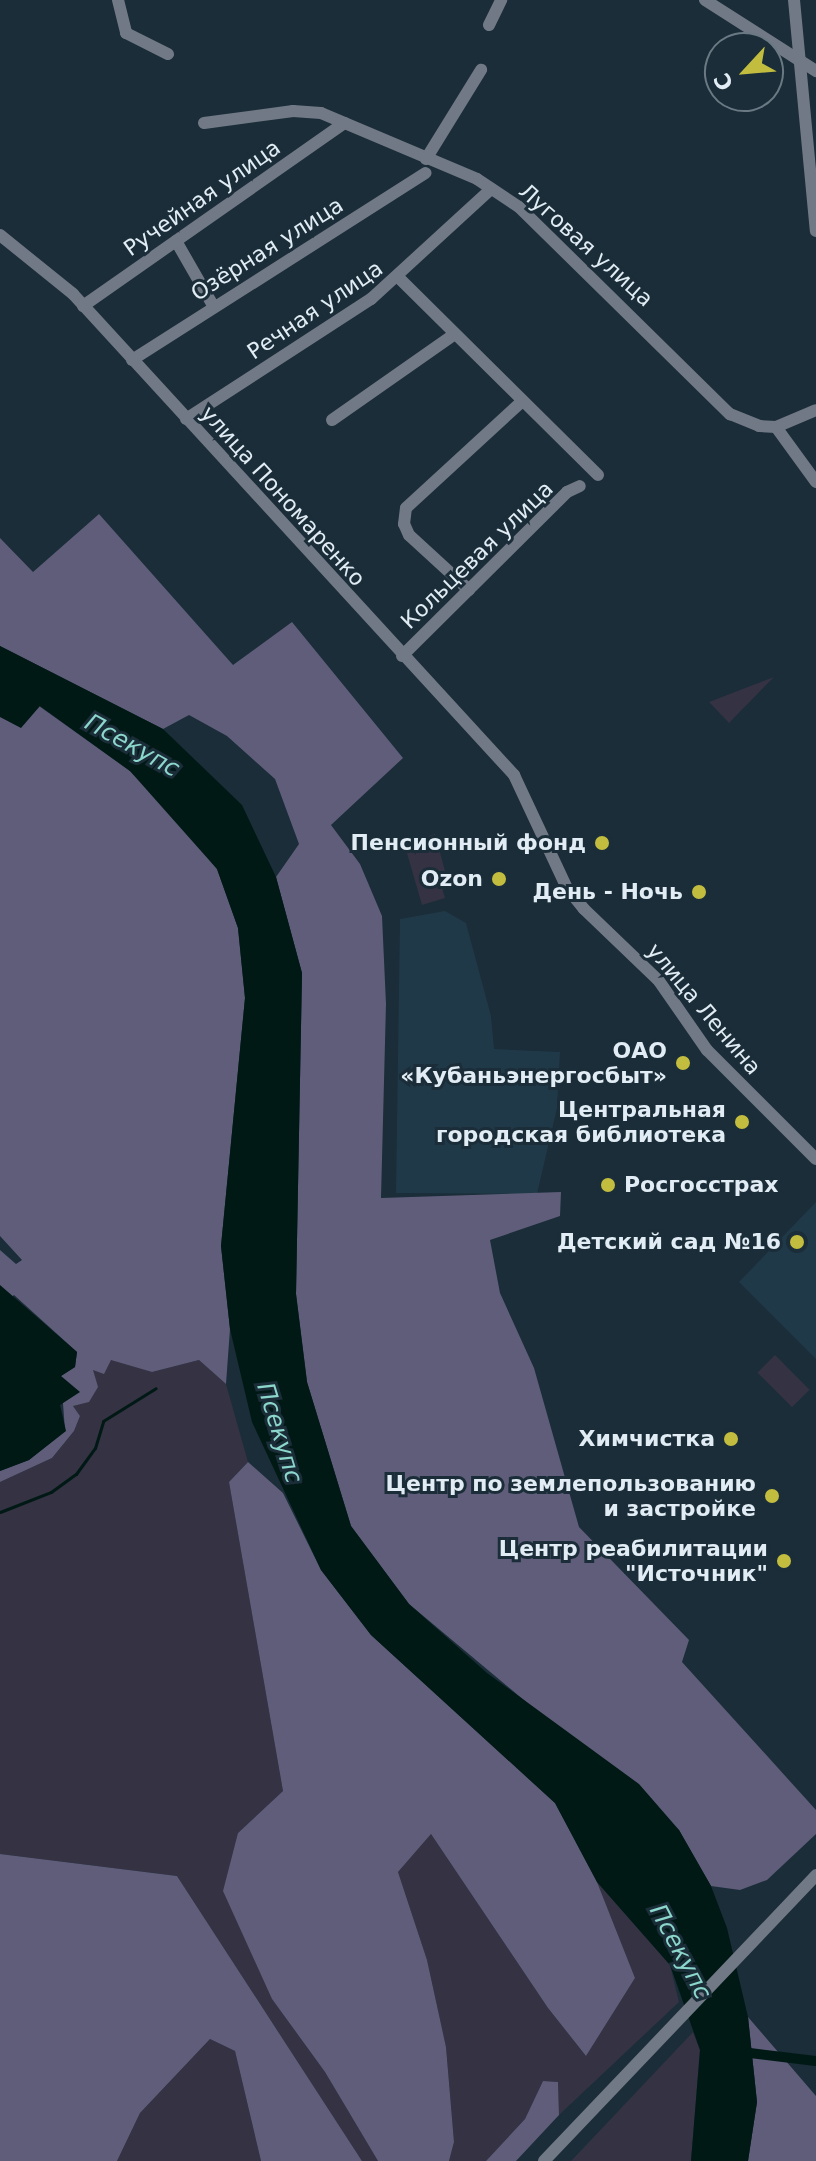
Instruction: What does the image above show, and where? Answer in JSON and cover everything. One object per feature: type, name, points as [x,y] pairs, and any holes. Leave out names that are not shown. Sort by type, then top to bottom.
[{"type":"street","points":[[118,0],[126,33],[168,54]]},
{"type":"street","points":[[489,25],[501,0]]},
{"type":"street","points":[[705,0],[816,71]]},
{"type":"street","points":[[794,0],[803,62],[816,231]]},
{"type":"street","points":[[426,159],[481,70]]},
{"type":"street","name":"Луговая улица","points":[[204,123],[293,111],[321,113],[491,189],[519,207],[623,304],[730,414],[759,426],[776,427]]},
{"type":"street","name":"Ручейная улица","points":[[83,306],[344,123]]},
{"type":"street","name":"Озёрная улица","points":[[132,360],[425,173]]},
{"type":"street","name":"Речная улица","points":[[186,419],[399,278],[491,189]]},
{"type":"street","name":"улица Пономаренко","points":[[0,235],[51,271],[527,794]]},
{"type":"street","points":[[176,241],[214,307]]},
{"type":"street","points":[[399,278],[452,336],[598,475]]},
{"type":"street","points":[[332,420],[452,336]]},
{"type":"street","points":[[469,590],[409,535],[404,524],[406,508],[520,403]]},
{"type":"street","points":[[816,410],[776,427],[816,480]]},
{"type":"street","name":"Кольцевая улица","points":[[402,656],[567,492],[580,486]]},
{"type":"street","name":"улица Ленина","points":[[527,794],[567,888],[584,909],[659,981],[707,1050],[816,1159]]},
{"type":"street","points":[[544,2161],[816,1875]]},
{"type":"shaded area","points":[[99,514],[233,665],[292,622],[403,758],[331,825],[360,864],[382,916],[386,1004],[381,1198],[561,1192],[560,1216],[490,1240],[500,1293],[534,1368],[579,1527],[689,1640],[682,1662],[816,1810],[816,1834],[767,1880],[740,1890],[711,1886],[679,1830],[409,1604],[351,1526],[307,1382],[296,1294],[302,973],[276,877],[299,844],[275,779],[227,736],[189,715],[163,729],[0,646],[0,538],[33,572]]},
{"type":"shaded area","points":[[774,677],[729,723],[709,702]]},
{"type":"shaded area","points":[[0,704],[39,706],[130,771],[166,807],[217,869],[238,928],[245,998],[221,1246],[230,1329],[226,1384],[199,1360],[152,1372],[111,1360],[104,1374],[93,1370],[98,1387],[89,1402],[73,1406],[80,1416],[74,1431],[52,1458],[0,1482],[0,1471],[29,1460],[65,1431],[61,1376],[75,1367],[77,1352],[14,1295],[0,1308],[0,1250],[16,1264],[22,1260],[0,1236]]},
{"type":"shaded area","points":[[435,834],[445,871],[438,874],[445,898],[422,905],[404,843]]},
{"type":"shaded area","points":[[445,911],[466,923],[491,1016],[494,1049],[560,1052],[557,1108],[537,1194],[396,1193],[400,919]]},
{"type":"shaded area","name":"Детский сад №16","points":[[816,1202],[816,1359],[739,1282]]},
{"type":"shaded area","points":[[775,1355],[810,1390],[792,1407],[757,1373]]},
{"type":"shaded area","points":[[111,1359],[152,1372],[199,1360],[226,1384],[248,1462],[229,1482],[283,1791],[238,1833],[272,1999],[325,2072],[378,2161],[362,2161],[177,1876],[0,1854],[0,1482],[52,1458],[74,1431],[80,1416],[73,1406],[92,1369]]},
{"type":"shaded area","points":[[248,1462],[283,1493],[321,1570],[371,1635],[555,1803],[597,1882],[635,1978],[586,2056],[548,2008],[431,1834],[398,1872],[427,1960],[446,2047],[454,2142],[449,2161],[378,2161],[325,2072],[272,1999],[223,1891],[238,1833],[283,1791],[229,1482]]},
{"type":"shaded area","points":[[431,1834],[548,2008],[586,2056],[635,1978],[597,1882],[670,1965],[679,2002],[559,2115],[558,2082],[543,2081],[525,2119],[486,2161],[449,2161],[454,2142],[446,2047],[427,1960],[398,1872]]},
{"type":"shaded area","points":[[0,1854],[177,1876],[362,2161],[261,2161],[235,2051],[210,2039],[140,2113],[117,2161],[0,2161]]},
{"type":"shaded area","points":[[748,2017],[816,2096],[816,2161],[748,2161],[757,2102]]},
{"type":"shaded area","points":[[693,2032],[700,2050],[691,2161],[571,2161]]},
{"type":"shaded area","points":[[210,2039],[235,2051],[261,2161],[117,2161],[140,2113]]},
{"type":"shaded area","points":[[543,2081],[558,2082],[559,2115],[516,2161],[486,2161],[525,2119]]},
{"type":"water","name":"Псекупс","points":[[0,646],[163,729],[242,805],[276,877],[302,973],[296,1294],[307,1382],[351,1526],[409,1604],[487,1673],[639,1784],[679,1830],[711,1886],[727,1928],[748,2017],[757,2102],[748,2161],[691,2161],[700,2050],[670,1965],[597,1882],[555,1803],[371,1635],[321,1570],[252,1422],[230,1329],[221,1246],[245,998],[238,928],[217,869],[130,771],[40,706],[21,728],[0,717]]},
{"type":"water","points":[[0,1285],[77,1352],[75,1367],[61,1376],[80,1392],[60,1405],[66,1431],[29,1460],[0,1471]]},
{"type":"waterway","points":[[0,1512],[51,1492],[76,1474],[95,1448],[103,1421],[156,1388]]},
{"type":"waterway","points":[[750,2053],[816,2061]]},
{"type":"place","name":"Пенсионный фонд","points":[[602,843]]},
{"type":"place","name":"Ozon","points":[[499,879]]},
{"type":"place","name":"День - Ночь","points":[[699,892]]},
{"type":"place","name":"ОАО «Кубаньэнергосбыт»","points":[[683,1063]]},
{"type":"place","name":"Центральная городская библиотека","points":[[742,1122]]},
{"type":"place","name":"Росгосстрах","points":[[608,1185]]},
{"type":"place","name":"Детский сад №16","points":[[797,1242]]},
{"type":"place","name":"Химчистка","points":[[731,1439]]},
{"type":"place","name":"Центр по землепользованию и застройке","points":[[772,1496]]},
{"type":"place","name":"Центр реабилитации \"Источник\"","points":[[784,1561]]}]
